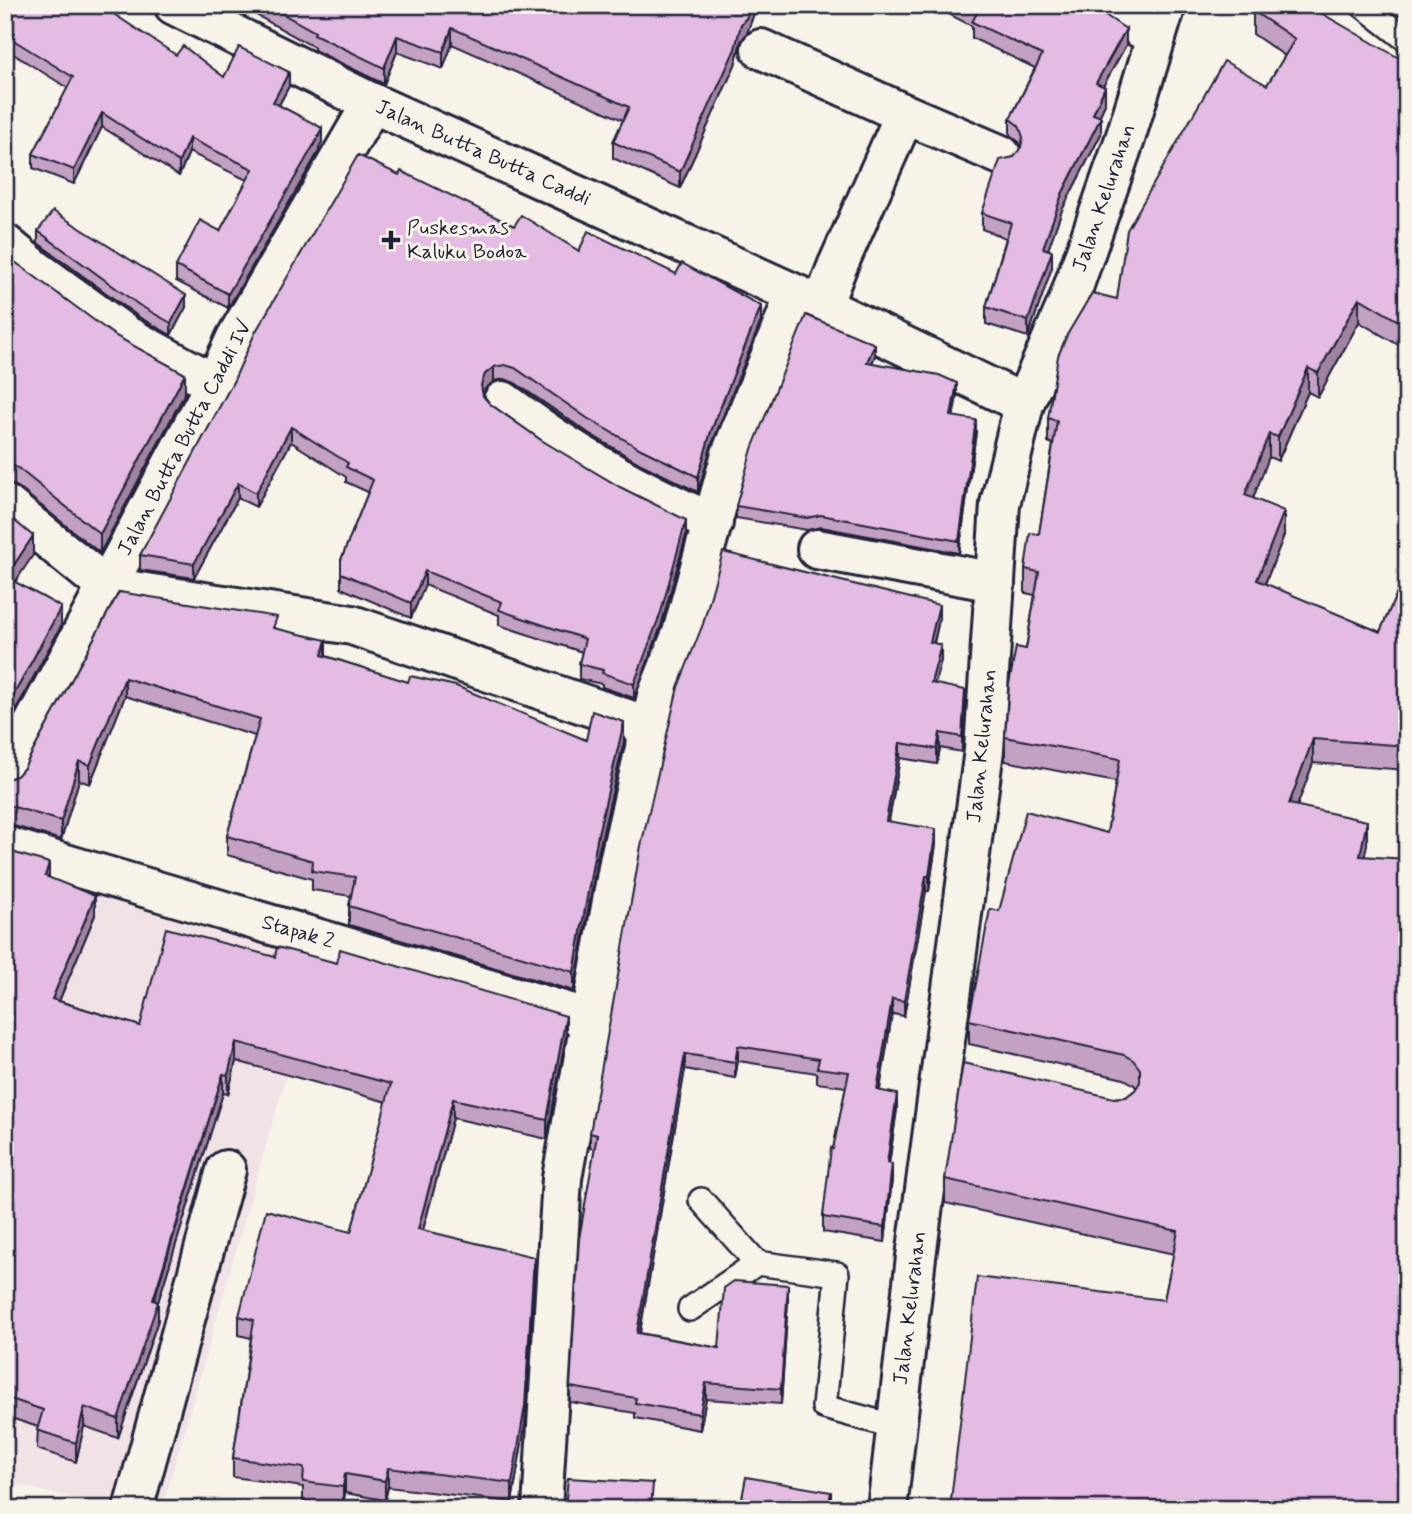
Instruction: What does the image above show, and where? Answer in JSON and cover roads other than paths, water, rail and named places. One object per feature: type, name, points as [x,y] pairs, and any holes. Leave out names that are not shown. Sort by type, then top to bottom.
[{"type":"street","name":"Jalan Butta Butta Caddi","points":[[174,5],[372,103],[809,301],[1024,404]]},
{"type":"street","points":[[1104,5],[1161,22]]},
{"type":"street","name":"Jalan Kelurahan","points":[[887,1509],[942,1060],[984,750],[1000,504],[1024,404],[1068,302],[1125,139],[1161,22]]},
{"type":"street","points":[[761,49],[1001,155]]},
{"type":"street","name":"Jalan Butta Butta Caddi IV","points":[[5,777],[215,384],[236,338],[372,103]]},
{"type":"street","points":[[542,1509],[562,1178],[620,857],[657,696],[682,633],[731,454],[809,301],[837,267],[905,114]]},
{"type":"street","points":[[5,244],[127,336],[215,384]]},
{"type":"street","points":[[503,401],[549,436],[588,460],[648,493],[713,523]]},
{"type":"street","points":[[5,504],[107,587],[352,625],[650,727]]},
{"type":"street","points":[[817,549],[995,582]]},
{"type":"street","name":"Stapak 2","points":[[5,846],[590,1019]]},
{"type":"street","points":[[942,1060],[980,1069]]},
{"type":"street","points":[[133,1509],[226,1170]]},
{"type":"lane","points":[[1362,5],[1407,40]]},
{"type":"lane","points":[[701,1200],[757,1263],[837,1274],[824,1407],[896,1427]]},
{"type":"lane","points":[[690,1309],[757,1263]]},
{"type":"place","name":"Puskesmas Kaluku Bodoa","points":[[391,240]]}]
